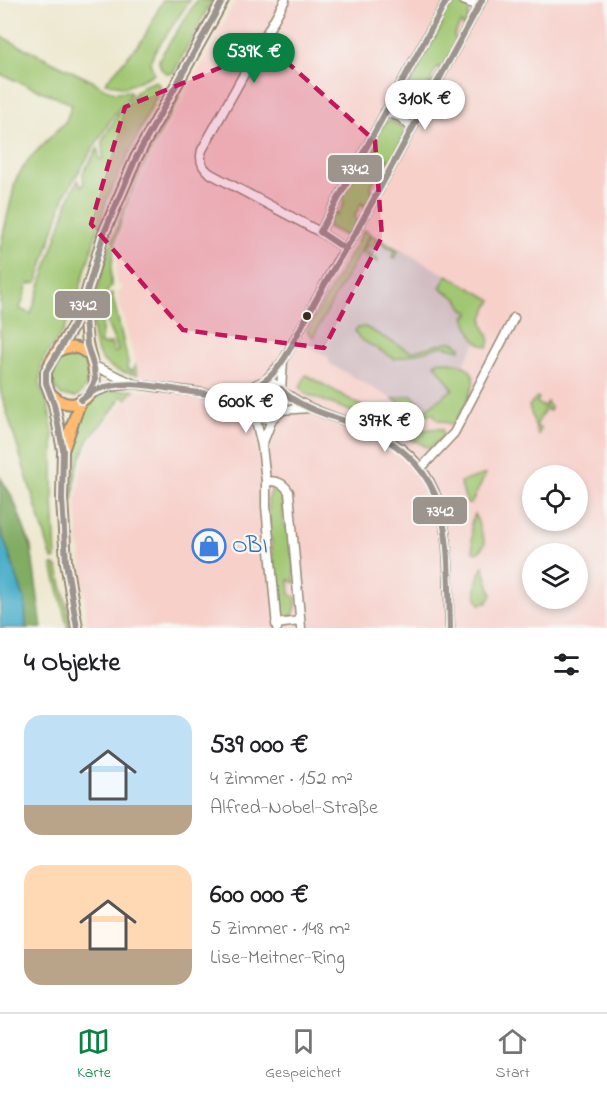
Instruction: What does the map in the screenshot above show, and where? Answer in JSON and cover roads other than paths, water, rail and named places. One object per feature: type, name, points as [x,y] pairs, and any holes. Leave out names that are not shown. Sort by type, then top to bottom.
[{"type":"main road","points":[[77,628],[66,562],[62,499],[63,450],[51,394],[46,383],[46,372],[72,328],[84,302],[104,233],[136,159],[223,0]]},
{"type":"main road","points":[[63,450],[85,397],[94,384],[94,366],[86,335],[84,302]]},
{"type":"main road","points":[[58,351],[66,347],[75,347],[90,356]]},
{"type":"main road","points":[[51,394],[64,403],[70,404],[85,397]]},
{"type":"street","points":[[285,0],[202,150],[201,164],[211,174],[320,231],[344,248]]},
{"type":"street","points":[[320,231],[447,0]]},
{"type":"street","points":[[265,381],[283,361],[481,3],[463,0]]},
{"type":"street","points":[[385,112],[400,117],[412,128]]},
{"type":"street","points":[[422,467],[454,433],[514,318]]},
{"type":"street","points":[[262,446],[273,417],[284,404],[283,361]]},
{"type":"street","points":[[94,366],[134,384]]},
{"type":"street","points":[[248,406],[248,394],[251,389],[260,382],[271,382],[309,408],[379,435],[408,453],[422,467],[440,501],[444,520],[450,623]]},
{"type":"street","points":[[85,397],[109,387],[134,384],[219,395],[248,406],[255,416],[262,446],[277,626],[300,625],[289,492],[285,485],[275,481],[266,482]]},
{"type":"street","points":[[219,395],[251,389]]},
{"type":"street","points":[[281,410],[309,408]]},
{"type":"street","points":[[255,416],[273,417]]},
{"type":"water","points":[[0,528],[25,601],[26,628],[0,628]]},
{"type":"place","name":"OBI","points":[[209,546]]}]
